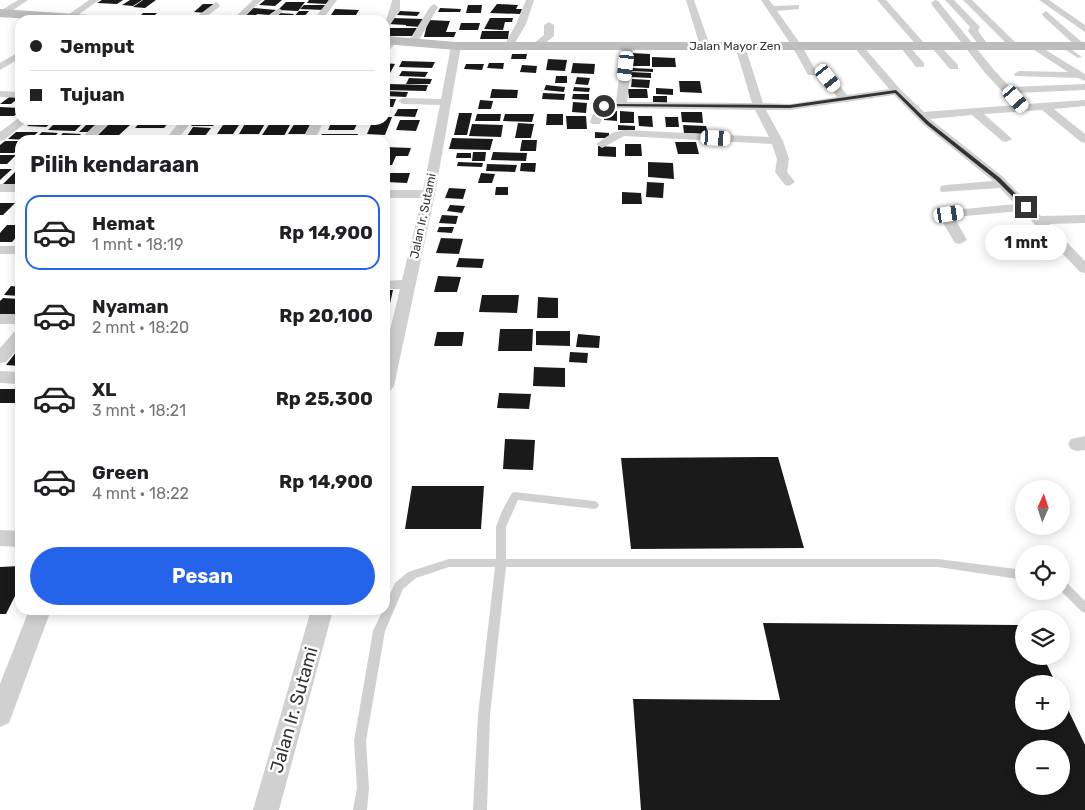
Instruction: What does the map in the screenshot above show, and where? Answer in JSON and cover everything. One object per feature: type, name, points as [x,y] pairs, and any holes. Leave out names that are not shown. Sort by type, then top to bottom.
[{"type":"street","points":[[1,13],[24,0]]},
{"type":"street","points":[[73,15],[95,0]]},
{"type":"street","points":[[242,15],[258,0]]},
{"type":"street","points":[[321,15],[333,0]]},
{"type":"street","points":[[509,46],[521,24],[530,0]]},
{"type":"street","points":[[690,0],[705,46]]},
{"type":"street","points":[[765,0],[797,46],[812,73]]},
{"type":"street","points":[[880,0],[929,46],[954,66]]},
{"type":"street","points":[[949,0],[975,27],[972,31],[984,46]]},
{"type":"street","points":[[967,0],[1014,46]]},
{"type":"street","points":[[1044,0],[1085,28]]},
{"type":"street","points":[[390,19],[396,10],[396,1]]},
{"type":"street","points":[[935,3],[990,72],[1024,108]]},
{"type":"street","points":[[203,15],[216,5]]},
{"type":"street","points":[[413,42],[434,7]]},
{"type":"street","points":[[771,10],[796,7]]},
{"type":"street","points":[[274,15],[279,11]]},
{"type":"street","points":[[1,13],[23,15]]},
{"type":"street","points":[[1046,14],[1082,50]]},
{"type":"street","points":[[536,46],[549,36],[549,25]]},
{"type":"street","name":"Jalan Mayor Zen","points":[[390,44],[413,42],[456,46],[1063,46],[1082,50]]},
{"type":"street","name":"Jalan Ir. Sutami","points":[[390,347],[392,331],[409,284],[429,194],[456,46]]},
{"type":"street","points":[[620,105],[628,46]]},
{"type":"street","points":[[740,46],[758,106],[777,141],[783,159],[780,164],[781,172],[790,182]]},
{"type":"street","points":[[858,46],[920,116],[1003,184],[1084,268]]},
{"type":"street","points":[[904,46],[920,65]]},
{"type":"street","points":[[1034,46],[1082,77]]},
{"type":"street","points":[[1,66],[15,57]]},
{"type":"street","points":[[1,66],[15,67]]},
{"type":"street","points":[[1019,74],[1082,77]]},
{"type":"street","points":[[828,78],[845,100]]},
{"type":"street","points":[[1008,90],[1085,87]]},
{"type":"street","points":[[602,144],[619,134],[661,121],[758,106],[790,106],[845,100],[896,91]]},
{"type":"street","points":[[0,94],[15,95]]},
{"type":"street","points":[[403,101],[445,102]]},
{"type":"street","points":[[920,116],[1085,104]]},
{"type":"street","points":[[596,122],[600,108],[620,105],[661,121],[777,141]]},
{"type":"street","points":[[1044,106],[1082,143]]},
{"type":"street","points":[[975,112],[1006,139]]},
{"type":"street","points":[[0,138],[17,125]]},
{"type":"street","points":[[90,135],[101,125]]},
{"type":"street","points":[[175,135],[183,125]]},
{"type":"street","points":[[946,188],[1003,184]]},
{"type":"street","points":[[0,188],[15,188]]},
{"type":"street","points":[[390,194],[429,194]]},
{"type":"street","points":[[960,240],[947,218],[949,214],[1026,207]]},
{"type":"street","points":[[1038,220],[1085,219]]},
{"type":"street","points":[[0,250],[15,250]]},
{"type":"street","points":[[390,285],[409,284]]},
{"type":"street","points":[[0,319],[15,319]]},
{"type":"street","points":[[0,358],[15,342]]},
{"type":"street","points":[[0,377],[15,378]]},
{"type":"street","points":[[0,538],[15,539]]},
{"type":"street","points":[[0,715],[38,615]]},
{"type":"street","name":"Jalan Ir. Sutami","points":[[266,810],[321,615]]},
{"type":"lane","points":[[480,810],[484,715],[501,563],[501,527],[515,496],[594,505]]},
{"type":"lane","points":[[390,605],[399,586],[412,575],[449,563],[938,563],[1015,573]]},
{"type":"lane","points":[[1070,593],[1085,608]]},
{"type":"lane","points":[[360,810],[363,788],[360,741],[378,631],[385,615]]},
{"type":"building","points":[[102,0],[123,0],[117,4],[97,3]]},
{"type":"building","points":[[130,0],[142,0],[133,6],[122,5]]},
{"type":"building","points":[[143,0],[156,0],[145,8],[133,7]]},
{"type":"building","points":[[265,0],[282,0],[275,6],[259,5]]},
{"type":"building","points":[[309,0],[329,0],[326,4],[307,3]]},
{"type":"building","points":[[286,2],[305,2],[298,11],[278,10]]},
{"type":"building","points":[[203,4],[214,4],[206,13],[194,12]]},
{"type":"building","points":[[497,4],[518,5],[516,9],[522,9],[520,14],[490,13]]},
{"type":"building","points":[[304,5],[326,5],[323,10],[300,9]]},
{"type":"building","points":[[468,5],[482,5],[481,13],[466,13]]},
{"type":"building","points":[[253,8],[276,10],[269,15],[247,14]]},
{"type":"building","points":[[440,8],[461,9],[460,12],[438,12]]},
{"type":"building","points":[[335,9],[359,10],[356,15],[331,15]]},
{"type":"building","points":[[299,11],[309,11],[305,15],[295,15]]},
{"type":"building","points":[[400,11],[420,12],[417,16],[397,15]]},
{"type":"building","points":[[143,13],[157,13],[155,15],[141,15]]},
{"type":"building","points":[[279,13],[294,14],[293,15],[277,15]]},
{"type":"building","points":[[392,18],[424,19],[421,27],[390,24]]},
{"type":"building","points":[[490,18],[513,18],[512,22],[505,22],[503,30],[484,29]]},
{"type":"building","points":[[428,20],[450,21],[446,32],[456,32],[454,37],[424,37]]},
{"type":"building","points":[[461,23],[480,23],[478,30],[459,30]]},
{"type":"building","points":[[390,28],[417,28],[414,36],[390,36]]},
{"type":"building","points":[[482,31],[509,31],[508,39],[480,39]]},
{"type":"building","points":[[631,53],[650,54],[650,66],[631,66]]},
{"type":"building","points":[[512,54],[527,54],[526,59],[511,59]]},
{"type":"building","points":[[652,57],[675,58],[676,67],[652,67]]},
{"type":"building","points":[[548,59],[567,60],[565,71],[546,70]]},
{"type":"building","points":[[402,61],[435,62],[432,68],[399,67]]},
{"type":"building","points":[[489,63],[504,63],[503,69],[487,68]]},
{"type":"building","points":[[573,63],[595,64],[594,74],[571,73]]},
{"type":"building","points":[[390,64],[395,64],[390,73]]},
{"type":"building","points":[[466,64],[484,64],[482,70],[464,69]]},
{"type":"building","points":[[522,65],[537,66],[536,73],[520,72]]},
{"type":"building","points":[[632,68],[653,69],[653,72],[631,71]]},
{"type":"building","points":[[402,71],[428,72],[425,77],[399,76]]},
{"type":"building","points":[[630,72],[651,73],[651,78],[630,77]]},
{"type":"building","points":[[556,76],[567,76],[567,83],[555,83]]},
{"type":"building","points":[[577,77],[590,78],[588,85],[575,84]]},
{"type":"building","points":[[409,78],[432,79],[430,84],[406,84]]},
{"type":"building","points":[[632,79],[650,80],[649,88],[631,87]]},
{"type":"building","points":[[679,81],[700,81],[702,93],[680,92]]},
{"type":"building","points":[[390,84],[428,85],[426,91],[390,90]]},
{"type":"building","points":[[546,85],[565,87],[564,92],[544,90]]},
{"type":"building","points":[[574,87],[590,88],[589,92],[573,91]]},
{"type":"building","points":[[656,88],[673,89],[673,95],[656,94]]},
{"type":"building","points":[[492,89],[518,90],[517,98],[490,98]]},
{"type":"building","points":[[628,89],[647,89],[648,98],[629,98]]},
{"type":"building","points":[[390,91],[408,92],[406,97],[390,96]]},
{"type":"building","points":[[543,93],[565,94],[564,100],[542,99]]},
{"type":"building","points":[[573,94],[589,94],[589,100],[572,99]]},
{"type":"building","points":[[12,95],[15,96],[15,101],[11,104],[0,104]]},
{"type":"building","points":[[653,96],[667,96],[667,103],[653,102]]},
{"type":"building","points":[[390,99],[396,99],[393,107],[390,107]]},
{"type":"building","points":[[480,100],[493,101],[491,109],[478,109]]},
{"type":"building","points":[[573,102],[587,103],[586,113],[572,112]]},
{"type":"building","points":[[0,107],[15,108],[14,116],[0,116]]},
{"type":"building","points":[[398,109],[418,109],[415,117],[394,116]]},
{"type":"building","points":[[604,110],[617,111],[617,121],[604,120]]},
{"type":"building","points":[[620,111],[634,112],[634,123],[620,123]]},
{"type":"building","points":[[681,112],[702,112],[703,123],[682,122]]},
{"type":"building","points":[[459,113],[472,113],[467,135],[454,135]]},
{"type":"building","points":[[477,114],[501,114],[500,121],[475,121]]},
{"type":"building","points":[[505,114],[534,114],[532,122],[503,121]]},
{"type":"building","points":[[547,114],[563,114],[563,125],[546,125]]},
{"type":"building","points":[[566,116],[586,116],[587,129],[567,129]]},
{"type":"building","points":[[638,116],[652,116],[653,127],[639,126]]},
{"type":"building","points":[[665,117],[678,117],[679,127],[666,127]]},
{"type":"building","points":[[400,120],[420,120],[416,131],[396,130]]},
{"type":"building","points":[[518,123],[534,124],[531,138],[515,138]]},
{"type":"building","points":[[472,124],[503,125],[501,137],[469,136]]},
{"type":"building","points":[[28,125],[49,125],[46,127],[27,126]]},
{"type":"building","points":[[53,125],[81,125],[75,131],[48,130]]},
{"type":"building","points":[[86,125],[98,125],[91,132],[79,132]]},
{"type":"building","points":[[108,125],[130,125],[119,135],[98,135]]},
{"type":"building","points":[[138,125],[167,125],[164,128],[135,128]]},
{"type":"building","points":[[192,125],[214,125],[213,126]]},
{"type":"building","points":[[223,125],[239,125],[233,134],[217,134]]},
{"type":"building","points":[[244,125],[264,125],[259,134],[239,134]]},
{"type":"building","points":[[269,125],[290,125],[285,135],[262,135]]},
{"type":"building","points":[[294,125],[310,125],[305,134],[288,134]]},
{"type":"building","points":[[330,125],[356,125],[354,130],[328,130]]},
{"type":"building","points":[[371,125],[389,125],[385,135],[367,134]]},
{"type":"building","points":[[618,125],[635,126],[635,130],[618,130]]},
{"type":"building","points":[[683,125],[706,126],[708,134],[684,133]]},
{"type":"building","points":[[193,127],[211,128],[206,135],[188,135]]},
{"type":"building","points":[[16,132],[38,132],[35,135],[15,135],[15,139],[8,139]]},
{"type":"building","points":[[42,132],[58,133],[56,135],[39,135]]},
{"type":"building","points":[[595,132],[609,133],[609,138],[595,138]]},
{"type":"building","points":[[63,133],[81,134],[80,135],[61,135]]},
{"type":"building","points":[[322,134],[358,134],[358,135]]},
{"type":"building","points":[[452,138],[493,139],[490,150],[449,149]]},
{"type":"building","points":[[522,140],[537,140],[536,151],[520,151]]},
{"type":"building","points":[[5,141],[15,141],[15,152],[0,153],[0,145]]},
{"type":"building","points":[[675,142],[696,142],[699,154],[678,154]]},
{"type":"building","points":[[625,144],[641,144],[642,156],[625,156]]},
{"type":"building","points":[[598,146],[616,147],[616,157],[598,156]]},
{"type":"building","points":[[390,147],[411,148],[408,156],[396,156],[392,165],[390,165]]},
{"type":"building","points":[[473,152],[486,152],[485,161],[472,161]]},
{"type":"building","points":[[493,152],[527,153],[526,161],[491,160]]},
{"type":"building","points":[[457,153],[471,153],[471,158],[456,158]]},
{"type":"building","points":[[0,155],[15,155],[7,164],[0,164]]},
{"type":"building","points":[[458,162],[483,163],[482,167],[457,166]]},
{"type":"building","points":[[648,162],[673,163],[674,179],[648,177]]},
{"type":"building","points":[[521,163],[536,163],[535,172],[520,171]]},
{"type":"building","points":[[487,164],[517,165],[515,172],[486,171]]},
{"type":"building","points":[[0,169],[12,169],[0,180]]},
{"type":"building","points":[[15,172],[15,184],[3,184]]},
{"type":"building","points":[[390,173],[410,173],[407,183],[390,182]]},
{"type":"building","points":[[481,173],[495,174],[492,183],[478,183]]},
{"type":"building","points":[[647,182],[664,183],[663,198],[646,197]]},
{"type":"building","points":[[496,187],[508,187],[508,195],[495,195]]},
{"type":"building","points":[[449,188],[466,189],[463,199],[445,198]]},
{"type":"building","points":[[622,192],[641,193],[642,204],[622,204]]},
{"type":"building","points":[[0,203],[15,203],[3,215],[0,215]]},
{"type":"building","points":[[450,205],[465,206],[462,213],[447,211]]},
{"type":"building","points":[[442,215],[458,216],[456,224],[439,223]]},
{"type":"building","points":[[7,225],[15,225],[15,239],[12,242],[0,242],[0,233]]},
{"type":"building","points":[[439,227],[454,227],[452,233],[437,232]]},
{"type":"building","points":[[441,238],[463,239],[459,254],[436,253]]},
{"type":"building","points":[[459,258],[484,259],[482,268],[456,267]]},
{"type":"building","points":[[438,276],[461,277],[457,292],[434,292]]},
{"type":"building","points":[[11,286],[15,286],[15,296],[4,295]]},
{"type":"building","points":[[390,290],[393,290],[390,304]]},
{"type":"building","points":[[482,295],[519,295],[517,313],[479,312]]},
{"type":"building","points":[[538,297],[558,298],[558,318],[537,318]]},
{"type":"building","points":[[3,298],[15,299],[15,315],[0,315],[0,301]]},
{"type":"building","points":[[500,329],[533,329],[532,351],[498,351]]},
{"type":"building","points":[[536,331],[570,331],[570,346],[536,345]]},
{"type":"building","points":[[437,332],[464,332],[462,346],[434,346]]},
{"type":"building","points":[[578,334],[600,336],[599,348],[576,347]]},
{"type":"building","points":[[570,352],[588,353],[587,363],[569,362]]},
{"type":"building","points":[[15,353],[15,366],[6,365]]},
{"type":"building","points":[[534,367],[565,368],[565,387],[533,386]]},
{"type":"building","points":[[0,389],[15,389],[15,403],[0,403]]},
{"type":"building","points":[[499,393],[531,394],[529,409],[497,408]]},
{"type":"building","points":[[505,439],[535,440],[533,470],[503,469]]},
{"type":"building","points":[[778,457],[804,548],[631,549],[621,458]]},
{"type":"building","points":[[412,486],[484,486],[481,529],[405,529]]},
{"type":"building","points":[[15,566],[15,596],[6,614],[0,614],[0,567]]},
{"type":"building","points":[[763,623],[1015,625],[1015,665],[1047,665],[1052,675],[1015,675],[1015,730],[1070,730],[1070,714],[1085,745],[1085,810],[641,810],[633,699],[780,700]]},
{"type":"route","points":[[604,106],[790,106],[825,103],[896,91],[928,123],[998,179],[1026,207]]}]
